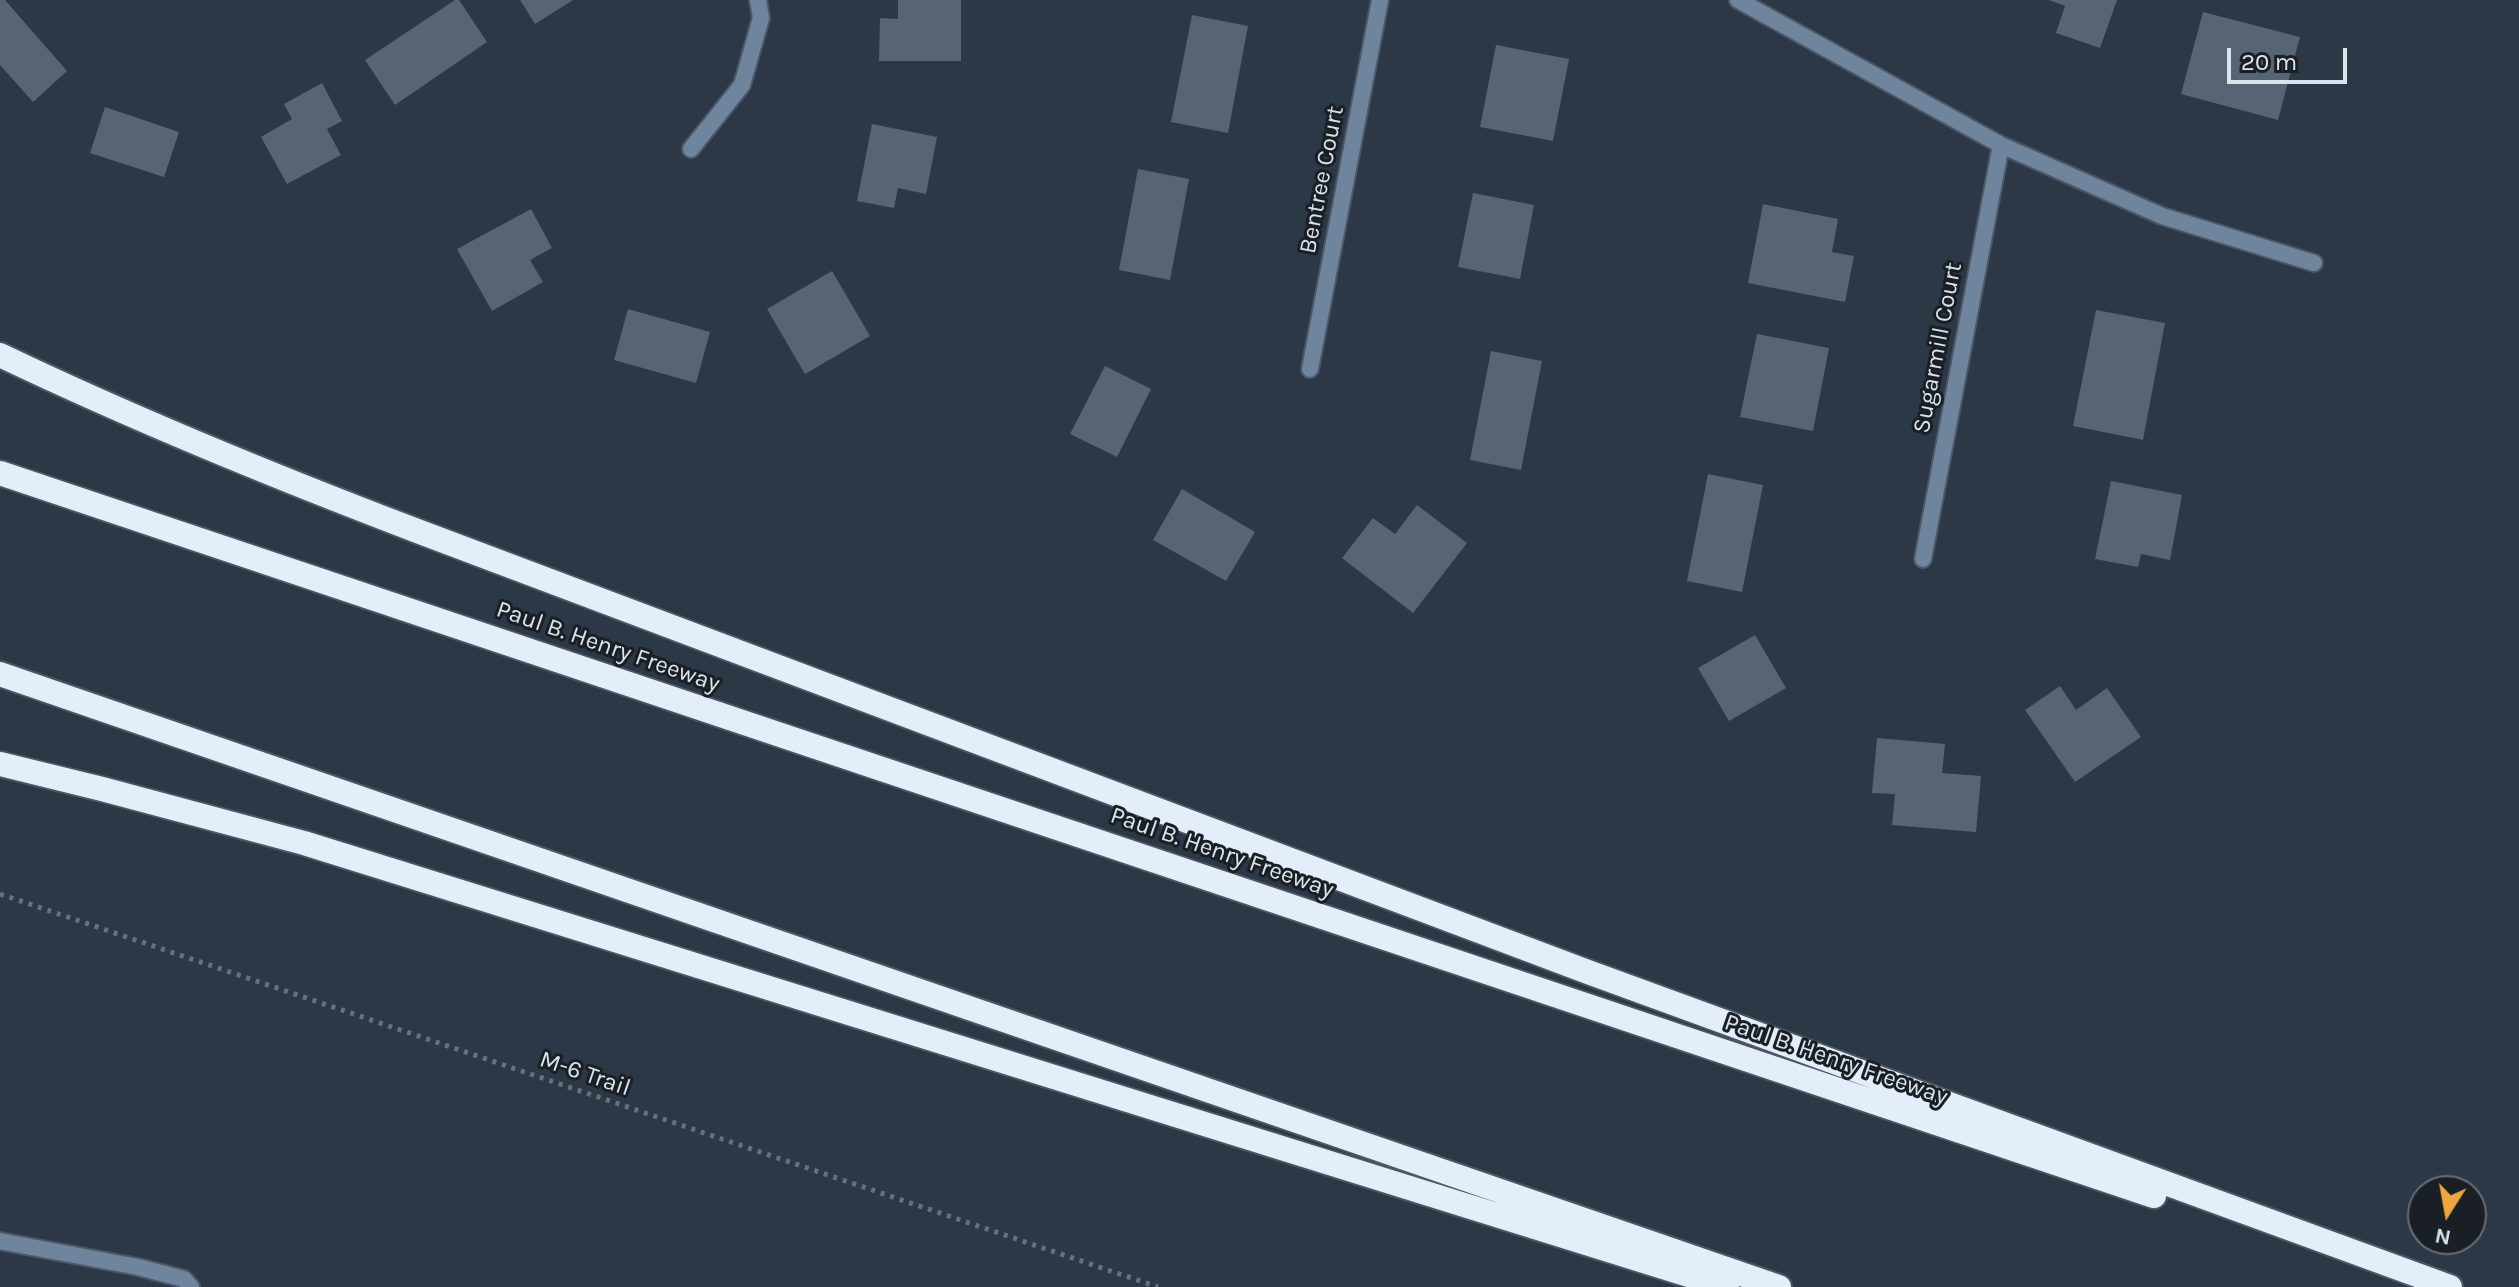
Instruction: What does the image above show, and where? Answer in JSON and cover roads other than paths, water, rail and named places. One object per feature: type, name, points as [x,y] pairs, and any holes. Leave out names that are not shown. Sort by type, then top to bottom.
[{"type":"highway","points":[[0,355],[95,401],[258,470],[405,526],[1574,966],[2450,1287]]},
{"type":"highway","name":"Paul B. Henry Freeway","points":[[0,473],[2426,1287]]},
{"type":"highway","points":[[0,674],[1779,1287]]},
{"type":"highway","points":[[0,764],[304,843],[1727,1287]]},
{"type":"street","points":[[691,149],[742,85],[761,18],[758,0]]},
{"type":"street","name":"Bentree Court","points":[[1310,369],[1380,0]]},
{"type":"street","points":[[1738,0],[2001,145],[2162,216],[2314,263]]},
{"type":"street","name":"Sugarmill Court","points":[[1923,559],[2001,145]]},
{"type":"street","points":[[0,1241],[138,1267],[184,1279],[191,1287]]}]
